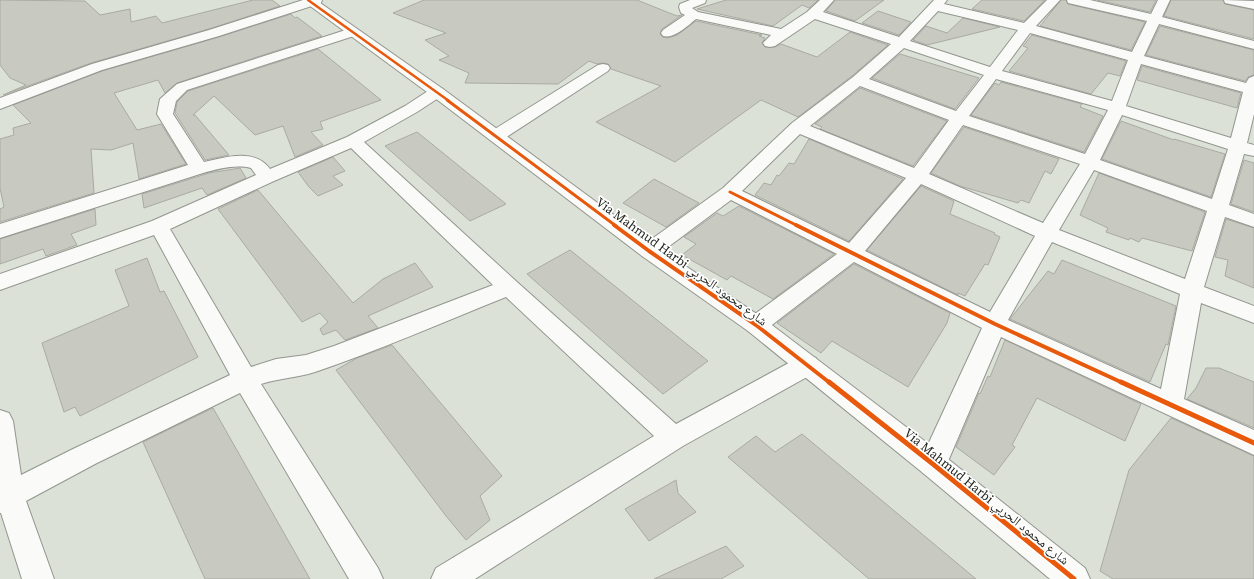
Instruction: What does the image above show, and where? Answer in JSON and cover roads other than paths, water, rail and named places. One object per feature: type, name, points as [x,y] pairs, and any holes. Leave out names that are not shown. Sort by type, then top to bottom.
[{"type":"street","points":[[700,0],[685,7],[686,10],[694,15],[781,33]]},
{"type":"street","points":[[768,44],[781,33],[814,14],[819,6],[828,0]]},
{"type":"street","points":[[756,325],[852,252],[918,176],[959,118],[1027,28],[1054,0]]},
{"type":"street","points":[[1073,0],[1155,19],[1254,45]]},
{"type":"street","points":[[933,464],[995,324],[1017,283],[1090,162],[1117,108],[1136,58],[1164,0]]},
{"type":"street","points":[[1230,0],[1254,5]]},
{"type":"street","points":[[0,104],[97,67],[214,33],[312,1]]},
{"type":"street","name":"Via Mahmud Harbi شارع محمود الحربي","points":[[312,1],[649,250],[756,325],[933,464],[1074,579]]},
{"type":"street","points":[[649,250],[730,192],[798,127],[858,80],[901,43],[938,3],[1136,58],[1253,87],[1246,149],[1217,208],[1192,290],[1170,405]]},
{"type":"street","points":[[814,14],[993,73],[1117,108],[1246,149]]},
{"type":"street","points":[[668,33],[694,15]]},
{"type":"street","points":[[199,168],[165,114],[168,99],[182,87],[352,32]]},
{"type":"street","points":[[496,136],[603,68]]},
{"type":"street","points":[[858,80],[959,118],[1090,162],[1254,221]]},
{"type":"street","points":[[0,282],[159,226],[267,176],[353,141],[411,109],[437,92]]},
{"type":"street","points":[[798,127],[918,176],[1047,233],[1254,315]]},
{"type":"street","points":[[353,141],[509,287],[674,438]]},
{"type":"street","points":[[0,231],[199,168],[231,162],[247,162],[257,164],[267,176]]},
{"type":"street","points":[[730,192],[995,324],[1254,442]]},
{"type":"street","points":[[159,226],[245,379],[367,579]]},
{"type":"street","points":[[5,498],[85,456],[245,379],[276,369],[306,365],[334,356],[509,287]]},
{"type":"street","points":[[447,579],[674,438],[807,365]]},
{"type":"street","points":[[0,421],[5,498],[38,579]]}]
